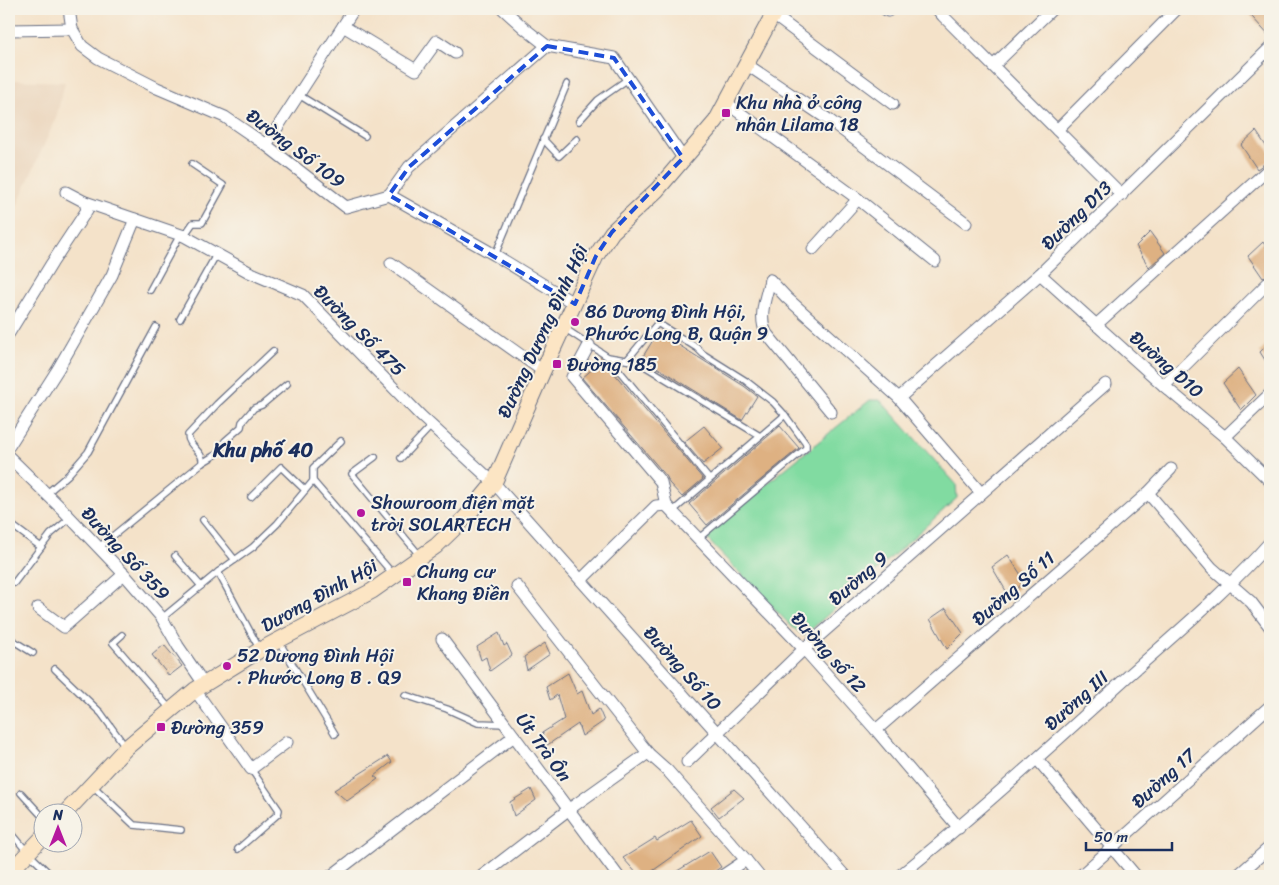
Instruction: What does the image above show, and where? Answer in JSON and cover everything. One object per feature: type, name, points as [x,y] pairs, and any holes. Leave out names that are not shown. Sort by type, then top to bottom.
[{"type":"street","name":"Đường Số 109","points":[[69,9],[72,29],[82,46],[98,58],[157,88],[225,117],[266,145],[346,207],[389,195]]},
{"type":"street","points":[[266,145],[354,9]]},
{"type":"street","points":[[503,9],[546,46],[614,58],[683,158]]},
{"type":"street","points":[[937,9],[1122,195]]},
{"type":"street","points":[[993,66],[1052,9]]},
{"type":"street","points":[[1057,130],[1177,9]]},
{"type":"street","points":[[771,11],[893,104]]},
{"type":"street","name":"Đường Dương Đình Hội","points":[[494,483],[596,256],[612,232],[657,190],[716,121],[771,11]]},
{"type":"street","points":[[343,26],[416,70],[438,41],[455,53]]},
{"type":"street","points":[[9,30],[72,29]]},
{"type":"street","points":[[546,46],[409,167],[389,195],[496,255],[575,304]]},
{"type":"street","name":"Đường D13","points":[[899,398],[1040,274],[1270,48]]},
{"type":"street","points":[[746,64],[829,120],[966,223]]},
{"type":"street","points":[[725,102],[858,199],[935,261]]},
{"type":"street","points":[[1096,325],[1270,168]]},
{"type":"street","name":"Đường Số 475","points":[[66,192],[85,202],[182,236],[249,272],[303,295],[432,425],[494,483]]},
{"type":"street","points":[[813,249],[858,199]]},
{"type":"street","points":[[9,333],[87,210],[85,202]]},
{"type":"street","points":[[9,446],[58,369],[112,275],[135,219]]},
{"type":"street","points":[[391,263],[543,371]]},
{"type":"street","name":"Đường D10","points":[[1040,274],[1164,386],[1225,436],[1270,481]]},
{"type":"street","points":[[832,412],[766,333],[762,314],[770,280],[787,298],[899,398],[981,492]]},
{"type":"street","points":[[1164,386],[1270,281]]},
{"type":"street","points":[[581,580],[656,506],[670,508],[661,482],[572,377],[590,345]]},
{"type":"street","name":"Đường 9","points":[[687,762],[804,649],[1106,384]]},
{"type":"street","points":[[1225,436],[1270,394]]},
{"type":"street","name":"Đường Số 359","points":[[9,457],[124,574],[162,618],[200,687],[251,769]]},
{"type":"street","name":"Đường Số 11","points":[[876,730],[1148,494],[1171,470]]},
{"type":"street","name":"Dương Đình Hội","points":[[76,802],[126,748],[200,687],[260,650],[372,591],[436,546],[466,517],[494,483]]},
{"type":"street","name":"Đường Số 10","points":[[494,483],[845,876]]},
{"type":"street","points":[[1148,494],[1212,568],[1251,602],[1270,627]]},
{"type":"street","name":"Đường số 12","points":[[670,508],[804,649],[959,828]]},
{"type":"street","name":"Đường III","points":[[899,876],[959,828],[1231,584],[1270,542]]},
{"type":"street","points":[[38,608],[64,627],[124,574]]},
{"type":"street","points":[[517,586],[648,754],[667,770],[759,876]]},
{"type":"street","name":"Út Trà Ôn","points":[[442,639],[618,876]]},
{"type":"street","name":"Đường 17","points":[[1080,876],[1270,706]]},
{"type":"street","points":[[331,876],[514,736]]},
{"type":"street","points":[[251,769],[287,742]]},
{"type":"street","points":[[482,876],[568,810],[648,754]]},
{"type":"street","points":[[1036,759],[1136,876]]},
{"type":"street","points":[[1237,876],[1270,847]]},
{"type":"street","points":[[9,873],[32,850]]},
{"type":"street","points":[[722,876],[746,860]]},
{"type":"lane","points":[[579,121],[598,100],[628,79]]},
{"type":"lane","points":[[496,255],[567,84]]},
{"type":"lane","points":[[299,94],[365,136]]},
{"type":"lane","points":[[543,139],[559,156],[577,139]]},
{"type":"lane","points":[[150,290],[182,236],[193,223],[202,223],[223,185],[192,164]]},
{"type":"lane","points":[[180,319],[216,255]]},
{"type":"lane","points":[[627,360],[656,325],[660,324],[746,381],[773,402],[806,444],[806,448],[699,538]]},
{"type":"lane","points":[[46,494],[68,475],[88,452],[156,327]]},
{"type":"lane","points":[[564,328],[608,357],[709,479]]},
{"type":"lane","points":[[202,463],[202,456],[188,440],[188,435],[217,404],[273,351]]},
{"type":"lane","points":[[608,357],[638,362],[760,436]]},
{"type":"lane","points":[[98,548],[202,463],[217,454],[225,441],[241,427],[242,422],[254,408],[262,405],[287,384]]},
{"type":"lane","points":[[670,508],[709,479],[785,415]]},
{"type":"lane","points":[[401,458],[432,425]]},
{"type":"lane","points":[[341,441],[313,468],[313,481],[394,575]]},
{"type":"lane","points":[[375,458],[352,474],[420,556]]},
{"type":"lane","points":[[251,497],[281,467],[305,490]]},
{"type":"lane","points":[[162,618],[252,547],[277,524],[313,481]]},
{"type":"lane","points":[[14,583],[51,534],[70,518]]},
{"type":"lane","points":[[203,520],[235,560]]},
{"type":"lane","points":[[9,523],[41,547]]},
{"type":"lane","points":[[175,556],[201,586]]},
{"type":"lane","points":[[218,572],[260,650]]},
{"type":"lane","points":[[122,635],[113,643],[171,710]]},
{"type":"lane","points":[[9,638],[32,652]]},
{"type":"lane","points":[[278,640],[335,734]]},
{"type":"lane","points":[[55,669],[100,713],[126,748]]},
{"type":"lane","points":[[405,695],[447,708],[478,723],[505,724]]},
{"type":"lane","points":[[238,849],[278,814],[279,810],[251,769]]},
{"type":"lane","points":[[92,785],[134,824],[181,830]]},
{"type":"lane","points":[[21,793],[32,805]]},
{"type":"lane","points":[[9,830],[29,854],[52,876]]},
{"type":"highlighted area","points":[[547,46],[614,58],[683,158],[612,232],[596,256],[575,304],[389,195],[409,167]]},
{"type":"shaded area","points":[[9,80],[65,82],[56,118],[9,223]]},
{"type":"green space","points":[[870,400],[880,400],[956,484],[957,498],[804,636],[791,626],[708,540],[706,533]]},
{"type":"building","points":[[1245,9],[1270,9],[1270,37]]},
{"type":"building","points":[[1256,131],[1270,152],[1270,160],[1257,169],[1241,145]]},
{"type":"building","points":[[1150,232],[1165,253],[1149,267],[1136,246]]},
{"type":"building","points":[[1263,242],[1270,253],[1270,274],[1263,278],[1248,256]]},
{"type":"building","points":[[658,332],[757,396],[742,420],[642,358]]},
{"type":"building","points":[[1270,342],[1270,368],[1260,352]]},
{"type":"building","points":[[603,360],[703,479],[682,497],[582,378]]},
{"type":"building","points":[[1238,369],[1256,395],[1241,410],[1223,383]]},
{"type":"building","points":[[704,426],[723,448],[703,464],[684,442]]},
{"type":"building","points":[[780,426],[799,448],[707,525],[689,504]]},
{"type":"building","points":[[1008,555],[1025,581],[1009,596],[992,567]]},
{"type":"building","points":[[946,608],[963,633],[947,649],[930,619]]},
{"type":"building","points":[[499,633],[504,646],[507,644],[512,655],[490,671],[486,657],[481,660],[477,647]]},
{"type":"building","points":[[545,643],[550,654],[527,670],[524,657]]},
{"type":"building","points":[[164,645],[182,666],[169,676],[152,655]]},
{"type":"building","points":[[568,673],[577,694],[582,691],[591,715],[599,709],[604,721],[582,736],[578,724],[546,746],[542,733],[564,719],[557,695],[550,700],[546,687]]},
{"type":"building","points":[[388,756],[392,762],[374,776],[378,779],[347,801],[334,790]]},
{"type":"building","points":[[531,789],[536,800],[514,816],[510,802]]},
{"type":"building","points":[[734,789],[744,798],[719,817],[711,807]]},
{"type":"building","points":[[691,820],[702,836],[651,872],[654,876],[639,876],[623,858],[655,838],[657,841]]},
{"type":"building","points":[[710,851],[721,867],[708,876],[669,876]]},
{"type":"place","name":"Khu nhà ở công nhân Lilama 18","points":[[726,113]]},
{"type":"place","name":"86 Dương Đình Hội, Phước Long B, Quận 9","points":[[575,322]]},
{"type":"place","name":"Đường 185","points":[[557,364]]},
{"type":"place","name":"Showroom điện mặt trời SOLARTECH","points":[[361,513]]},
{"type":"place","name":"Chung cư Khang Điền","points":[[407,582]]},
{"type":"place","name":"52 Dương Đình Hội . Phước Long B . Q9","points":[[227,666]]},
{"type":"place","name":"Đường 359","points":[[161,727]]},
{"type":"district","name":"Khu phố 40","points":[[263,450]]}]
